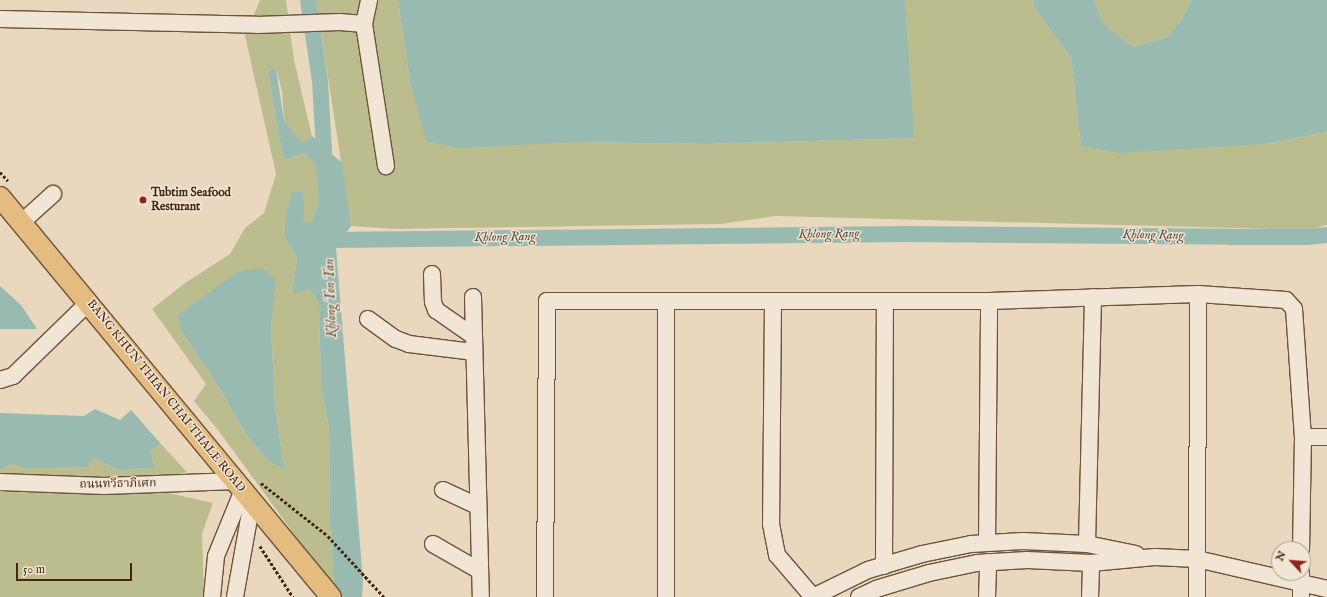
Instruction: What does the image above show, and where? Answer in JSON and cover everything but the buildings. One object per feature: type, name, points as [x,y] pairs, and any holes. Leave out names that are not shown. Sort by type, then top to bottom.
[{"type":"main road","name":"BANG KHUN THIAN CHAI THALE ROAD","points":[[0,197],[89,302],[331,597]]},
{"type":"street","points":[[369,0],[364,24],[386,166]]},
{"type":"street","points":[[0,19],[257,25],[364,24]]},
{"type":"street","points":[[22,222],[53,194]]},
{"type":"street","points":[[432,274],[433,302],[436,310],[472,335]]},
{"type":"street","points":[[1197,597],[1198,294]]},
{"type":"street","points":[[545,597],[547,301],[989,302],[1198,294],[1286,300],[1292,304],[1294,309],[1303,437],[1301,541]]},
{"type":"street","points":[[1087,544],[1093,297]]},
{"type":"street","points":[[473,298],[472,335],[481,597]]},
{"type":"street","points":[[666,301],[666,597]]},
{"type":"street","points":[[773,301],[771,524],[777,555],[813,597],[884,566],[922,554],[987,543],[1023,541],[1087,544],[1155,558]]},
{"type":"street","points":[[884,566],[885,301]]},
{"type":"street","points":[[0,380],[13,376],[89,302]]},
{"type":"street","points":[[987,543],[989,302]]},
{"type":"street","points":[[368,319],[396,339],[409,344],[473,352]]},
{"type":"street","points":[[1303,437],[1327,437]]},
{"type":"street","name":"ถนนทวีธาภิเศก","points":[[0,482],[244,491]]},
{"type":"street","points":[[444,490],[478,506]]},
{"type":"street","points":[[212,597],[216,556],[244,491]]},
{"type":"street","points":[[235,597],[244,491]]},
{"type":"street","points":[[433,544],[480,571]]},
{"type":"street","points":[[859,597],[876,589],[929,573],[988,562],[1027,560],[1091,563],[1155,558],[1197,559],[1271,572]]},
{"type":"street","points":[[987,597],[988,562]]},
{"type":"street","points":[[1090,597],[1091,563]]},
{"type":"street","points":[[1301,581],[1301,597]]},
{"type":"street","points":[[1310,581],[1327,589]]},
{"type":"path","points":[[328,536],[383,596]]},
{"type":"path","points":[[265,553],[294,597]]},
{"type":"green space","points":[[260,0],[286,0],[294,60],[312,136],[303,144],[284,121],[282,91],[276,68],[268,71],[282,152],[286,160],[303,153],[315,163],[319,202],[311,222],[304,223],[303,209],[285,218],[285,237],[297,258],[292,292],[310,290],[319,303],[321,386],[329,428],[330,524],[334,582],[321,571],[218,430],[194,401],[206,384],[152,309],[185,283],[230,254],[245,228],[264,213],[276,174],[245,36]],"holes":[[[276,280],[271,326],[275,404],[284,469],[271,463],[247,436],[215,381],[182,332]]]},
{"type":"green space","points":[[316,0],[398,0],[410,81],[578,142],[706,144],[913,138],[905,0],[1034,0],[1033,5],[1071,58],[1081,146],[1265,144],[1327,132],[1327,225],[1307,230],[776,216],[720,224],[395,229],[351,226]]},
{"type":"green space","points":[[1094,0],[1191,0],[1181,21],[1165,38],[1133,47],[1102,22]]},
{"type":"green space","points":[[161,444],[187,472],[158,480],[0,477],[0,470],[11,464],[22,468],[95,458],[117,470],[155,468],[150,450]]},
{"type":"green space","points":[[0,492],[168,493],[213,503],[202,534],[204,597],[0,597]]},
{"type":"water","points":[[398,0],[905,0],[914,138],[706,144],[578,142],[459,148],[426,141],[410,81]]},
{"type":"water","points":[[1034,0],[1094,0],[1102,22],[1133,47],[1165,38],[1181,21],[1191,0],[1327,0],[1327,132],[1265,144],[1119,153],[1081,146],[1071,58],[1033,5]]},
{"type":"water","points":[[276,68],[284,121],[303,143],[312,136],[342,163],[351,226],[336,248],[363,581],[362,597],[335,597],[330,524],[329,428],[321,386],[319,303],[310,290],[292,293],[297,258],[285,237],[285,218],[292,192],[303,192],[304,222],[311,222],[319,202],[315,163],[303,153],[286,160],[282,152],[268,71]]},
{"type":"water","points":[[262,268],[276,280],[271,327],[275,404],[284,469],[271,463],[247,436],[215,381],[182,332],[177,316],[237,272]]},
{"type":"water","points":[[0,286],[21,305],[37,329],[0,329]]},
{"type":"water","points":[[95,409],[120,420],[131,410],[161,444],[150,450],[155,468],[117,470],[95,458],[90,461],[88,467],[22,468],[11,464],[0,470],[0,413],[84,416]]},
{"type":"waterway","name":"Khlong Ton Tan","points":[[308,0],[320,81],[325,167]]},
{"type":"waterway","name":"Khlong Rang","points":[[330,240],[906,234],[1231,237],[1308,237],[1327,235]]},
{"type":"place","name":"Tubtim Seafood Resturant","points":[[143,200]]}]
